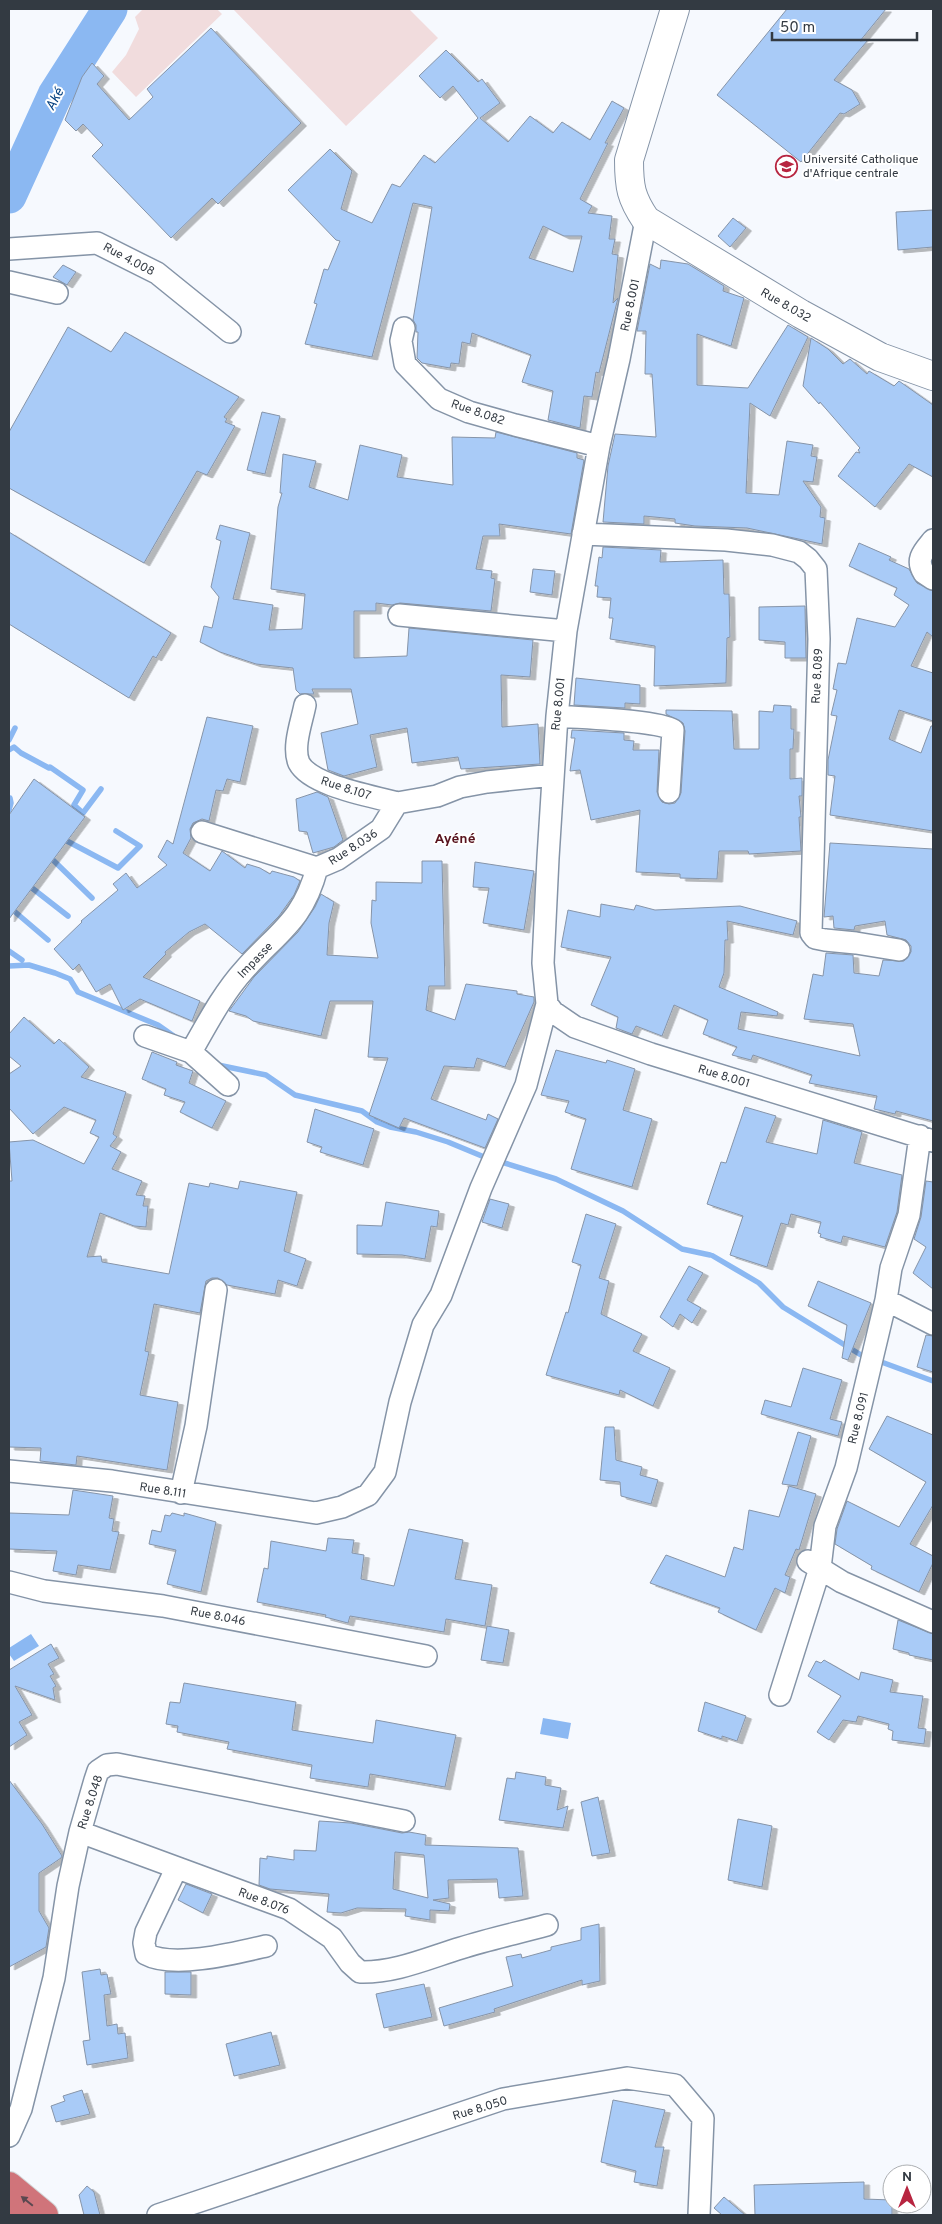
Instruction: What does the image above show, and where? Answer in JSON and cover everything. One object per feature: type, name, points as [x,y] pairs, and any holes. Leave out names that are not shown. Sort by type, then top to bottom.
[{"type":"highway","points":[[9,2186],[44,2215]]},
{"type":"street","points":[[646,220],[634,204],[629,186],[629,160],[675,9]]},
{"type":"street","name":"Rue 8.032","points":[[646,220],[801,314],[872,353],[933,376]]},
{"type":"street","name":"Rue 8.001","points":[[646,220],[619,360],[599,446],[566,631],[556,716],[543,963],[547,1004],[553,1012],[575,1027],[617,1042],[927,1138]]},
{"type":"street","name":"Rue 4.008","points":[[9,249],[97,242],[157,273],[230,332]]},
{"type":"street","points":[[9,282],[57,293]]},
{"type":"street","name":"Rue 8.082","points":[[404,328],[401,341],[405,364],[439,399],[469,412],[599,446]]},
{"type":"street","name":"Rue 8.089","points":[[583,534],[726,540],[772,545],[798,552],[808,558],[816,569],[819,639],[811,933],[815,938],[825,940],[899,950]]},
{"type":"street","points":[[933,540],[922,554],[920,560],[924,573],[933,579]]},
{"type":"street","points":[[399,615],[566,631]]},
{"type":"street","name":"Rue 8.107","points":[[305,706],[297,746],[299,762],[311,776],[338,787],[397,803]]},
{"type":"street","points":[[556,716],[636,723],[668,727],[673,730],[669,792]]},
{"type":"street","points":[[397,803],[436,796],[460,787],[553,774]]},
{"type":"street","name":"Rue 8.036","points":[[202,832],[317,868],[338,859],[381,830],[397,803]]},
{"type":"street","name":"Impasse","points":[[191,1052],[236,980],[289,926],[305,903],[317,868]]},
{"type":"street","name":"Rue 8.111","points":[[9,1471],[112,1481],[316,1513],[342,1507],[368,1495],[385,1472],[400,1402],[423,1325],[441,1295],[481,1188],[526,1085],[547,1004]]},
{"type":"street","points":[[145,1036],[191,1052],[228,1085]]},
{"type":"street","name":"Rue 8.091","points":[[780,1695],[814,1564],[846,1468],[886,1300],[891,1268],[909,1215],[927,1138]]},
{"type":"street","points":[[181,1493],[196,1426],[216,1290]]},
{"type":"street","points":[[886,1300],[933,1324]]},
{"type":"street","points":[[814,1564],[842,1582],[933,1622]]},
{"type":"street","name":"Rue 8.046","points":[[9,1582],[44,1591],[163,1606],[426,1656]]},
{"type":"street","name":"Rue 8.048","points":[[9,2136],[21,2109],[54,1978],[68,1886],[80,1832],[98,1771],[107,1765],[117,1764],[404,1821]]},
{"type":"street","name":"Rue 8.076","points":[[80,1832],[289,1909],[332,1938],[350,1963],[360,1972],[375,1973],[418,1963],[462,1948],[547,1925]]},
{"type":"street","points":[[176,1868],[146,1932],[144,1943],[146,1954],[154,1959],[180,1960],[227,1955],[266,1946]]},
{"type":"street","name":"Rue 8.050","points":[[158,2215],[503,2099],[626,2078],[675,2085],[703,2118],[698,2215]]},
{"type":"shaded area","points":[[143,9],[217,9],[222,14],[136,97],[112,72],[126,55],[139,29],[135,17]]},
{"type":"shaded area","points":[[233,9],[409,9],[438,38],[346,126]]},
{"type":"water","points":[[31,1634],[39,1646],[14,1661],[9,1654],[9,1648]]},
{"type":"water","points":[[543,1718],[571,1723],[568,1739],[540,1734]]},
{"type":"building","points":[[787,9],[886,9],[860,41],[868,40],[834,80],[852,90],[860,104],[844,114],[840,113],[801,162],[717,95]]},
{"type":"building","points":[[211,28],[301,123],[218,204],[212,198],[171,238],[92,156],[103,145],[83,124],[76,131],[65,120],[82,77],[92,63],[104,76],[97,84],[129,120],[153,97],[147,89]]},
{"type":"building","points":[[446,50],[478,82],[482,79],[500,103],[480,118],[508,142],[530,116],[553,133],[562,122],[590,140],[612,101],[624,108],[605,143],[608,143],[580,199],[592,206],[588,213],[612,216],[609,239],[615,239],[612,254],[618,255],[613,303],[618,298],[599,373],[596,372],[592,397],[584,396],[580,428],[548,420],[553,391],[522,382],[531,355],[472,333],[470,344],[462,342],[459,364],[451,363],[450,368],[422,363],[417,358],[418,332],[416,332],[416,325],[413,320],[432,207],[413,203],[372,357],[305,344],[317,304],[314,303],[324,269],[328,270],[340,241],[336,240],[288,190],[330,149],[352,171],[341,209],[372,223],[392,184],[400,187],[424,155],[435,163],[478,118],[453,86],[440,98],[419,76]],"holes":[[[543,226],[564,236],[582,236],[573,272],[529,258]]]},
{"type":"building","points":[[933,210],[933,247],[898,250],[896,212]]},
{"type":"building","points":[[733,218],[746,228],[730,247],[718,236]]},
{"type":"building","points":[[661,260],[688,264],[724,286],[723,291],[744,298],[731,346],[697,334],[697,385],[748,388],[788,325],[808,337],[770,416],[750,403],[746,493],[779,495],[787,441],[813,445],[811,456],[817,457],[813,482],[803,481],[821,507],[820,517],[825,518],[822,544],[747,528],[695,526],[675,523],[675,519],[644,516],[644,524],[603,522],[608,466],[615,434],[656,437],[652,374],[645,374],[646,331],[637,331],[650,264],[660,269]]},
{"type":"building","points":[[63,265],[76,272],[67,285],[53,277]]},
{"type":"building","points":[[68,327],[111,352],[125,332],[239,397],[224,417],[227,419],[225,422],[235,426],[207,475],[197,471],[144,563],[9,488],[9,432]]},
{"type":"building","points":[[811,338],[828,349],[843,364],[850,359],[867,374],[869,371],[894,386],[899,381],[933,405],[933,477],[909,464],[875,507],[838,476],[856,452],[860,453],[858,450],[860,448],[820,402],[819,404],[803,386]]},
{"type":"building","points":[[262,412],[280,416],[265,474],[247,470]]},
{"type":"building","points":[[496,432],[577,453],[577,458],[584,460],[571,534],[499,524],[500,536],[483,536],[476,569],[492,571],[491,578],[495,579],[491,611],[400,603],[392,605],[376,603],[376,611],[354,611],[354,658],[407,656],[409,628],[533,640],[530,677],[501,675],[502,727],[538,724],[540,764],[461,769],[458,757],[412,763],[407,728],[370,735],[377,767],[344,776],[328,770],[321,733],[358,724],[351,689],[312,689],[314,694],[300,694],[296,690],[293,668],[256,664],[220,652],[200,642],[204,626],[212,628],[219,597],[211,587],[221,541],[216,539],[220,525],[250,533],[233,599],[273,605],[269,630],[302,629],[305,594],[271,589],[278,507],[282,493],[280,493],[283,454],[316,461],[309,487],[348,500],[360,445],[402,455],[397,477],[453,485],[452,437],[495,438]]},
{"type":"building","points":[[9,532],[171,633],[156,658],[153,656],[129,698],[9,624]]},
{"type":"building","points":[[859,543],[891,557],[889,560],[909,569],[917,583],[933,591],[933,637],[927,632],[911,666],[933,673],[933,721],[899,710],[889,739],[921,753],[931,726],[933,726],[933,831],[830,815],[835,776],[828,775],[828,760],[837,716],[831,715],[837,690],[833,689],[838,663],[846,664],[857,618],[895,627],[909,605],[894,595],[897,588],[849,566]]},
{"type":"building","points":[[603,547],[661,550],[660,562],[723,560],[724,594],[729,594],[730,637],[727,638],[726,683],[654,686],[655,646],[610,639],[613,618],[609,618],[611,598],[597,597],[598,586],[595,586],[599,557],[602,558]]},
{"type":"building","points":[[533,569],[555,571],[552,595],[530,592]]},
{"type":"building","points":[[805,606],[806,658],[785,658],[785,642],[759,640],[759,607]]},
{"type":"building","points":[[576,678],[640,685],[640,704],[625,703],[625,708],[574,705]]},
{"type":"building","points":[[774,705],[791,706],[791,729],[794,729],[793,749],[790,749],[790,779],[802,778],[802,796],[799,796],[801,851],[749,854],[748,851],[719,851],[717,879],[680,878],[680,874],[636,872],[640,810],[591,820],[580,770],[570,771],[575,738],[571,738],[572,730],[624,733],[624,740],[634,741],[633,750],[659,750],[657,792],[662,802],[669,804],[675,803],[681,793],[685,731],[683,723],[666,714],[666,710],[732,711],[734,749],[759,749],[759,711],[773,712]]},
{"type":"building","points":[[207,717],[253,726],[240,782],[227,779],[223,791],[216,790],[209,821],[202,819],[193,823],[190,829],[191,838],[183,853],[210,871],[222,851],[245,868],[247,864],[260,868],[270,874],[272,871],[294,877],[300,881],[294,895],[279,916],[242,954],[205,924],[189,932],[165,952],[166,954],[143,977],[200,1001],[192,1021],[140,999],[123,1010],[110,984],[96,992],[79,964],[73,970],[54,949],[81,921],[118,890],[113,884],[126,873],[137,888],[167,865],[158,857],[167,840],[173,844]]},
{"type":"building","points":[[34,779],[85,817],[9,919],[9,815]]},
{"type":"building","points":[[317,792],[328,797],[343,840],[334,847],[313,853],[307,832],[299,831],[296,799]]},
{"type":"building","points":[[830,843],[933,849],[933,1121],[896,1111],[895,1114],[874,1109],[877,1096],[809,1083],[812,1075],[753,1055],[751,1060],[732,1055],[737,1047],[703,1034],[708,1020],[674,1005],[662,1036],[636,1026],[632,1034],[616,1028],[618,1017],[591,1005],[611,957],[561,947],[568,910],[600,917],[601,904],[634,910],[636,905],[655,910],[740,906],[797,921],[793,935],[727,921],[728,940],[725,940],[724,973],[719,987],[778,1012],[777,1016],[741,1012],[738,1029],[860,1056],[853,1024],[804,1019],[813,974],[823,976],[826,953],[853,955],[854,973],[879,976],[883,960],[904,961],[911,952],[911,946],[906,940],[887,935],[885,921],[855,926],[854,930],[834,928],[833,916],[824,917]]},
{"type":"building","points":[[422,861],[442,861],[445,986],[429,986],[426,1010],[455,1020],[466,984],[517,991],[517,994],[534,997],[534,1002],[505,1067],[477,1058],[474,1068],[444,1066],[431,1099],[486,1120],[488,1114],[498,1119],[485,1148],[404,1118],[399,1128],[369,1115],[388,1058],[368,1057],[373,1001],[330,1001],[321,1036],[253,1021],[246,1016],[229,1011],[254,977],[298,932],[315,907],[321,894],[334,902],[329,923],[327,955],[378,958],[371,923],[372,900],[376,901],[376,882],[422,883]]},
{"type":"building","points":[[475,862],[534,871],[524,930],[483,923],[489,888],[473,887]]},
{"type":"building","points":[[24,1017],[54,1044],[59,1039],[89,1067],[81,1077],[126,1092],[113,1134],[117,1137],[110,1146],[121,1152],[112,1169],[142,1181],[136,1195],[145,1196],[143,1206],[148,1206],[146,1227],[134,1226],[100,1213],[87,1257],[101,1256],[102,1262],[169,1274],[189,1183],[209,1187],[210,1183],[238,1189],[240,1181],[297,1192],[284,1251],[306,1259],[297,1286],[278,1280],[275,1294],[227,1285],[218,1278],[212,1278],[206,1281],[200,1313],[154,1304],[145,1351],[149,1352],[140,1395],[178,1402],[167,1470],[77,1456],[76,1465],[40,1461],[41,1448],[9,1447],[9,1181],[12,1181],[9,1142],[33,1140],[84,1164],[99,1137],[90,1133],[96,1120],[64,1107],[33,1134],[9,1108],[9,1074],[21,1066],[9,1056],[9,1034]]},
{"type":"building","points":[[556,1050],[606,1063],[607,1060],[635,1069],[623,1110],[652,1119],[632,1187],[571,1169],[586,1119],[565,1112],[569,1101],[541,1095]]},
{"type":"building","points":[[152,1052],[177,1062],[176,1065],[193,1071],[189,1083],[226,1101],[212,1128],[180,1112],[185,1102],[164,1095],[166,1089],[142,1079]]},
{"type":"building","points":[[745,1107],[776,1116],[766,1142],[817,1154],[823,1120],[862,1132],[854,1163],[902,1175],[897,1212],[885,1247],[843,1236],[841,1243],[820,1237],[821,1234],[818,1233],[821,1222],[791,1214],[788,1225],[781,1223],[767,1267],[730,1255],[743,1216],[707,1204],[721,1162],[726,1163]]},
{"type":"building","points":[[315,1109],[374,1129],[363,1165],[320,1152],[322,1147],[307,1142]]},
{"type":"building","points":[[926,1181],[933,1182],[933,1289],[913,1273],[926,1247],[914,1239],[921,1217]]},
{"type":"building","points":[[490,1199],[509,1204],[502,1228],[482,1222]]},
{"type":"building","points":[[386,1202],[439,1211],[437,1227],[431,1226],[425,1259],[402,1255],[357,1254],[357,1225],[382,1226]]},
{"type":"building","points":[[586,1214],[616,1224],[599,1278],[609,1281],[601,1314],[642,1334],[633,1351],[670,1368],[653,1406],[620,1390],[619,1395],[546,1375],[566,1312],[568,1313],[581,1265],[572,1262]]},
{"type":"building","points":[[689,1266],[703,1273],[687,1300],[701,1308],[692,1323],[680,1314],[673,1327],[660,1317]]},
{"type":"building","points":[[818,1281],[871,1303],[848,1360],[842,1358],[847,1325],[808,1306]]},
{"type":"building","points":[[926,1335],[933,1336],[933,1372],[917,1367]]},
{"type":"building","points":[[803,1368],[842,1380],[830,1419],[842,1422],[838,1436],[761,1414],[765,1400],[791,1407]]},
{"type":"building","points":[[887,1416],[933,1435],[933,1505],[910,1544],[933,1556],[933,1563],[919,1592],[871,1569],[872,1566],[835,1544],[837,1529],[847,1501],[899,1527],[926,1482],[869,1449]]},
{"type":"building","points":[[605,1427],[614,1427],[616,1460],[642,1467],[640,1475],[658,1480],[651,1504],[621,1496],[620,1482],[600,1480]]},
{"type":"building","points":[[798,1432],[811,1436],[797,1486],[782,1484]]},
{"type":"building","points":[[789,1486],[816,1494],[799,1550],[796,1549],[785,1575],[790,1577],[785,1593],[775,1588],[756,1630],[718,1612],[720,1608],[650,1583],[666,1555],[725,1577],[734,1547],[743,1550],[749,1510],[779,1517]]},
{"type":"building","points":[[73,1490],[113,1496],[109,1518],[114,1519],[112,1531],[119,1532],[110,1570],[78,1565],[76,1575],[53,1571],[57,1551],[9,1549],[9,1513],[69,1515]]},
{"type":"building","points":[[172,1513],[184,1516],[184,1513],[216,1522],[201,1592],[167,1584],[176,1550],[149,1544],[152,1530],[161,1532],[165,1515],[170,1516]]},
{"type":"building","points":[[409,1529],[463,1540],[455,1579],[492,1585],[485,1626],[446,1619],[444,1632],[350,1616],[348,1623],[325,1617],[326,1615],[257,1602],[264,1568],[268,1569],[271,1541],[326,1551],[328,1538],[354,1540],[352,1553],[364,1555],[361,1579],[394,1586]]},
{"type":"building","points":[[898,1620],[933,1634],[933,1660],[909,1655],[909,1653],[893,1649]]},
{"type":"building","points":[[487,1626],[509,1630],[503,1663],[481,1660]]},
{"type":"building","points":[[51,1644],[59,1658],[48,1664],[54,1674],[50,1676],[56,1686],[53,1688],[55,1700],[15,1686],[32,1715],[19,1722],[27,1735],[9,1747],[9,1670]]},
{"type":"building","points":[[824,1660],[859,1680],[861,1672],[893,1680],[890,1692],[923,1696],[918,1728],[926,1729],[924,1744],[892,1740],[893,1731],[888,1729],[889,1724],[858,1716],[856,1722],[843,1720],[829,1740],[817,1732],[841,1696],[808,1676],[816,1661],[821,1663]]},
{"type":"building","points":[[184,1683],[296,1702],[292,1730],[373,1743],[376,1720],[456,1735],[445,1787],[370,1774],[368,1787],[310,1778],[312,1765],[227,1749],[229,1742],[177,1732],[178,1726],[166,1724],[170,1702],[180,1703]]},
{"type":"building","points":[[705,1702],[746,1716],[737,1741],[722,1736],[722,1739],[698,1731]]},
{"type":"building","points":[[516,1772],[546,1777],[545,1785],[561,1788],[557,1810],[568,1806],[563,1828],[499,1820],[507,1778],[515,1779]]},
{"type":"building","points":[[9,1780],[42,1824],[62,1856],[39,1873],[39,1911],[49,1928],[46,1947],[9,1967]]},
{"type":"building","points":[[598,1797],[610,1853],[592,1856],[581,1802]]},
{"type":"building","points":[[738,1819],[772,1826],[762,1887],[728,1880]]},
{"type":"building","points":[[319,1821],[351,1823],[402,1833],[409,1832],[426,1835],[425,1845],[518,1848],[523,1896],[499,1898],[497,1879],[448,1880],[449,1898],[433,1900],[450,1904],[449,1911],[430,1910],[430,1920],[405,1916],[406,1909],[357,1908],[341,1913],[327,1912],[329,1894],[270,1889],[259,1885],[260,1858],[267,1859],[267,1856],[294,1860],[294,1850],[316,1851]],"holes":[[[395,1852],[424,1855],[428,1898],[393,1889]]]},
{"type":"building","points":[[186,1884],[212,1894],[203,1913],[178,1900]]},
{"type":"building","points":[[599,1924],[600,1981],[582,1985],[582,1980],[494,2009],[495,2012],[444,2026],[439,2008],[513,1986],[506,1957],[521,1954],[522,1958],[551,1950],[551,1947],[581,1940],[581,1928]]},
{"type":"building","points":[[100,1969],[101,1975],[107,1974],[111,1994],[104,1995],[107,2026],[117,2024],[118,2034],[125,2033],[128,2058],[87,2065],[83,2041],[90,2040],[82,1972]]},
{"type":"building","points":[[165,1972],[191,1972],[191,1995],[165,1994]]},
{"type":"building","points":[[424,1984],[432,2017],[384,2028],[376,1994]]},
{"type":"building","points":[[271,2032],[280,2065],[234,2076],[226,2044]]},
{"type":"building","points":[[82,2090],[90,2114],[56,2122],[51,2106],[65,2101],[63,2096]]},
{"type":"building","points":[[613,2100],[665,2110],[655,2147],[664,2147],[657,2186],[634,2182],[636,2171],[601,2162]]},
{"type":"building","points":[[864,2182],[864,2199],[882,2200],[882,2214],[892,2215],[755,2215],[754,2185]]},
{"type":"building","points":[[87,2186],[94,2192],[100,2215],[84,2215],[79,2195]]},
{"type":"building","points":[[724,2197],[745,2215],[722,2215],[714,2208]]},
{"type":"waterway","name":"Aké","points":[[9,196],[55,95],[110,9]]},
{"type":"waterway","points":[[9,740],[15,728]]},
{"type":"waterway","points":[[9,750],[14,747],[21,753],[50,767],[83,790],[74,805],[83,813],[101,789]]},
{"type":"waterway","points":[[9,810],[10,798]]},
{"type":"waterway","points":[[67,841],[118,868],[140,846],[116,831]]},
{"type":"waterway","points":[[53,860],[92,898]]},
{"type":"waterway","points":[[32,888],[68,916]]},
{"type":"waterway","points":[[14,911],[48,940]]},
{"type":"waterway","points":[[9,951],[22,960]]},
{"type":"waterway","points":[[9,966],[29,965],[70,979],[78,992],[158,1025],[178,1039]]},
{"type":"waterway","points":[[218,1065],[266,1075],[295,1095],[362,1111],[377,1122],[390,1127],[416,1132],[448,1142],[489,1159]]},
{"type":"waterway","points":[[498,1161],[556,1179],[623,1211],[682,1249],[710,1255]]},
{"type":"waterway","points":[[713,1256],[759,1283],[783,1307],[861,1355]]},
{"type":"waterway","points":[[876,1360],[933,1381]]},
{"type":"place","name":"Université Catholique d'Afrique centrale","points":[[787,166]]},
{"type":"district","name":"Ayéné","points":[[455,838]]}]
